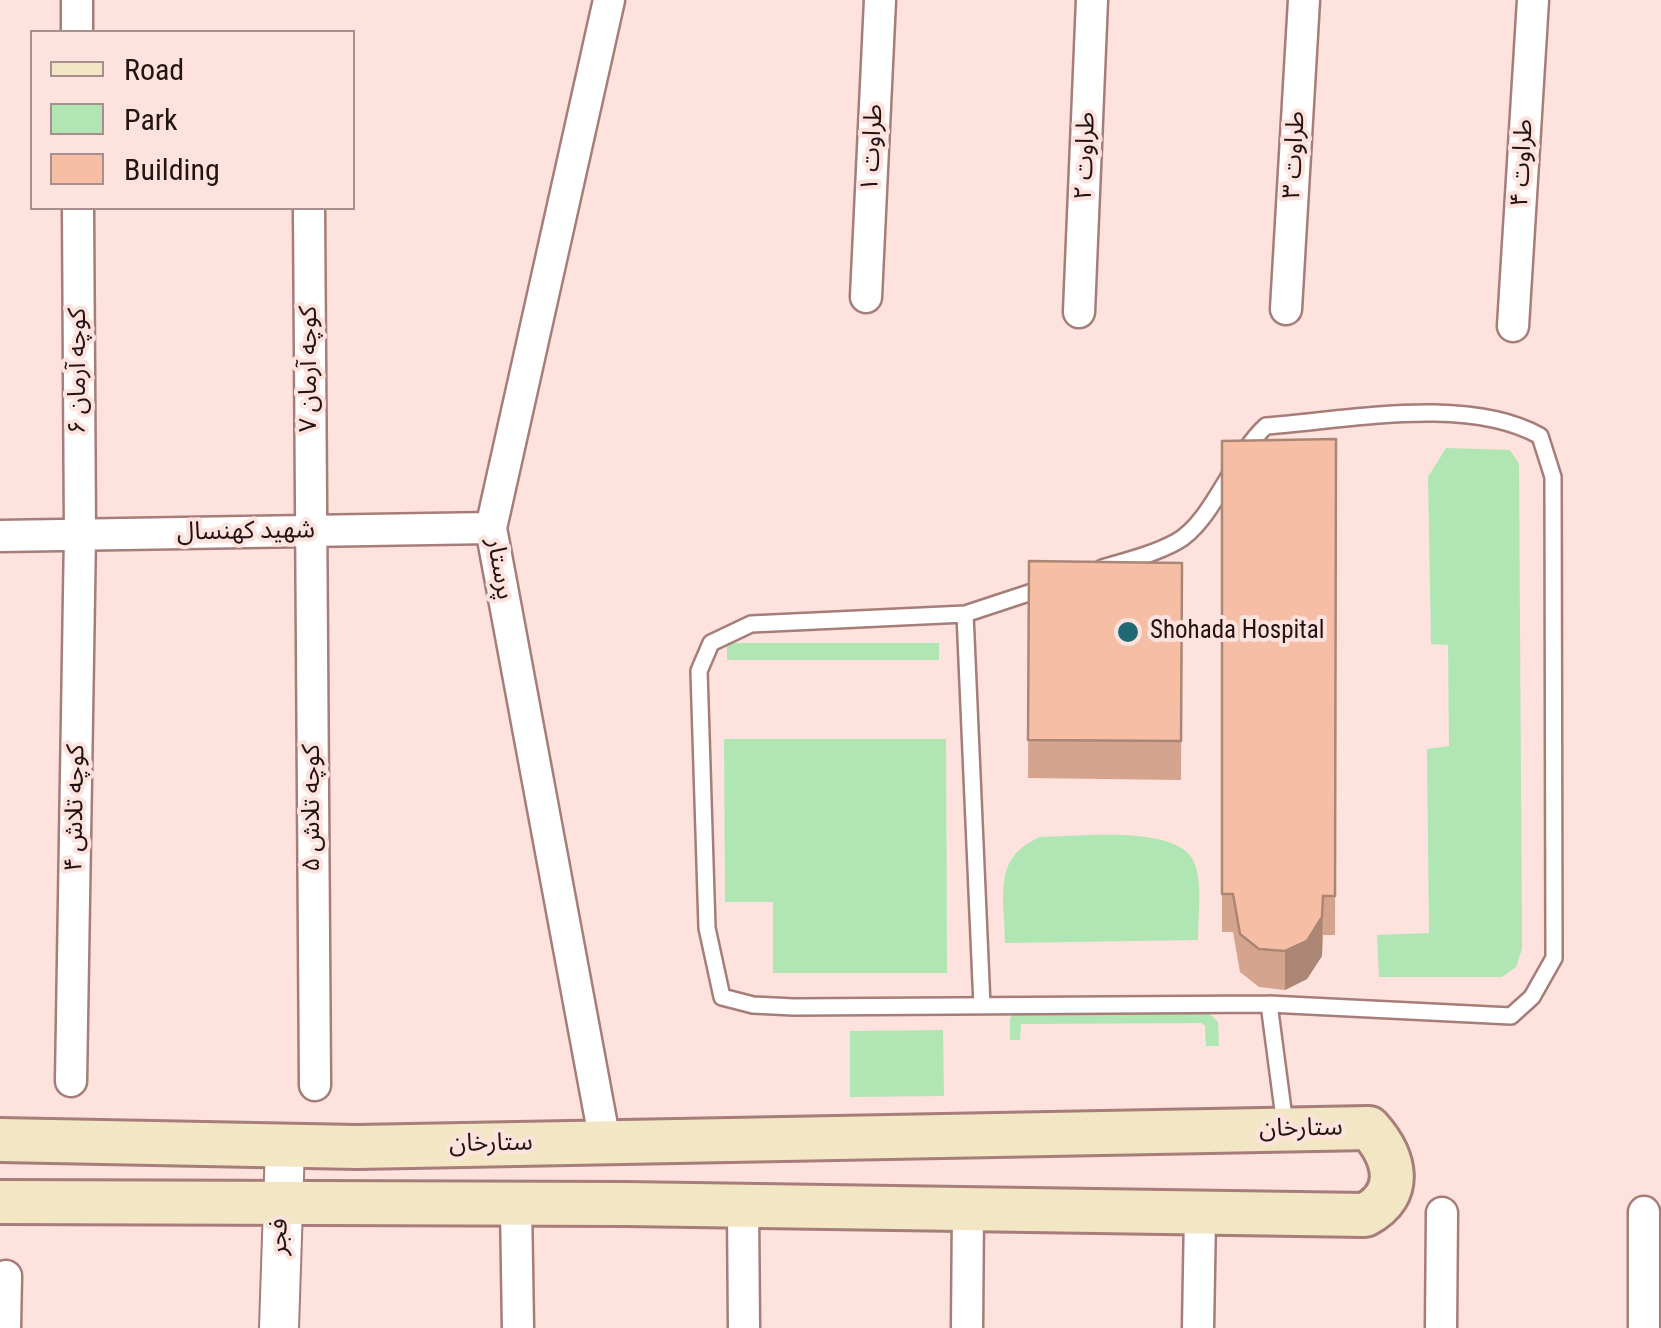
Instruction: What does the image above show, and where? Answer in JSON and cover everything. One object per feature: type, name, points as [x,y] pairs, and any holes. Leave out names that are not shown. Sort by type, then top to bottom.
[{"type":"main road","name":"ستارخان","points":[[0,1140],[284,1146],[1369,1128],[1388,1149],[1394,1181],[1382,1206],[1365,1215],[0,1202]]},
{"type":"street","points":[[76,30],[77,0]]},
{"type":"street","name":"پرستار","points":[[605,1142],[491,528],[608,0]]},
{"type":"street","name":"طراوت ۱","points":[[866,297],[880,0]]},
{"type":"street","name":"طراوت ۲","points":[[1079,312],[1092,0]]},
{"type":"street","name":"طراوت ۳","points":[[1286,309],[1304,0]]},
{"type":"street","name":"طراوت ۴","points":[[1514,326],[1533,0]]},
{"type":"street","name":"کوچه آرمان ۶","points":[[78,210],[80,534]]},
{"type":"street","name":"کوچه آرمان ۷","points":[[309,210],[310,531]]},
{"type":"street","name":"شهید کهنسال","points":[[0,536],[491,528]]},
{"type":"street","name":"کوچه تلاش ۵","points":[[310,531],[315,1085]]},
{"type":"street","name":"کوچه تلاش ۴","points":[[71,1082],[80,534]]},
{"type":"street","name":"فجر","points":[[279,1328],[284,1146]]},
{"type":"street","points":[[516,1204],[518,1328]]},
{"type":"street","points":[[744,1207],[744,1328]]},
{"type":"street","points":[[968,1212],[968,1328]]},
{"type":"street","points":[[1644,1212],[1644,1328]]},
{"type":"street","points":[[1440,1328],[1442,1213]]},
{"type":"street","points":[[1198,1328],[1200,1214]]},
{"type":"street","points":[[5,1328],[6,1276]]},
{"type":"lane","points":[[1066,580],[965,614],[751,624],[711,642],[699,671],[707,928],[722,997],[752,1005],[794,1007],[1269,1004],[1511,1016],[1532,998],[1554,958],[1553,477],[1540,436],[1514,421],[1440,414],[1266,426],[1245,445],[1201,517],[1179,540],[1084,575]]},
{"type":"lane","points":[[965,614],[982,1006]]},
{"type":"lane","points":[[1269,1004],[1286,1129]]},
{"type":"green space","points":[[1446,448],[1510,450],[1519,464],[1522,949],[1516,967],[1502,977],[1379,977],[1377,935],[1429,933],[1427,749],[1449,746],[1448,645],[1431,644],[1428,477]]},
{"type":"green space","points":[[727,643],[939,643],[939,660],[727,660]]},
{"type":"green space","points":[[724,739],[946,739],[947,973],[773,973],[773,902],[725,902]]},
{"type":"green space","points":[[1040,837],[1148,837],[1184,850],[1194,862],[1198,880],[1198,940],[1005,943],[1003,895],[1007,868],[1024,846]]},
{"type":"green space","points":[[1204,1008],[1218,1022],[1219,1046],[1206,1046],[1205,1026],[1201,1023],[1021,1024],[1020,1040],[1010,1040],[1010,1018],[1016,1011]]},
{"type":"green space","points":[[943,1030],[944,1096],[850,1097],[850,1031]]},
{"type":"building","points":[[1336,439],[1335,896],[1323,896],[1322,917],[1307,941],[1285,951],[1259,949],[1240,934],[1233,894],[1222,894],[1222,441]]},
{"type":"building","points":[[1029,561],[1182,563],[1181,741],[1028,740]]},
{"type":"place","name":"Shohada Hospital","points":[[1128,632]]}]
